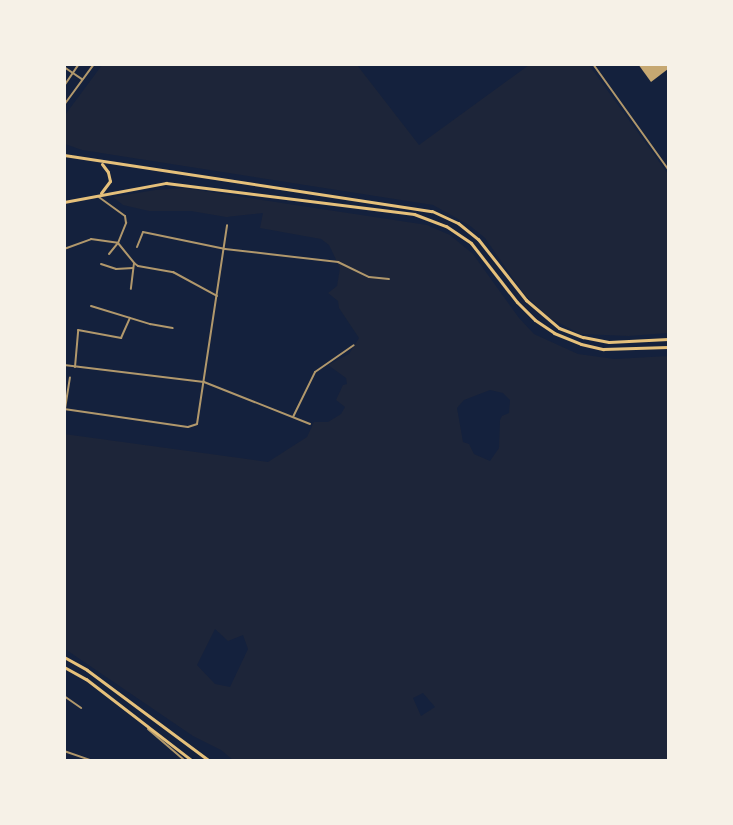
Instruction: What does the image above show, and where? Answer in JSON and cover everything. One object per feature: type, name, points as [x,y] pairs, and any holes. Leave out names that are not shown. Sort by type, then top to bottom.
[{"type":"main road","points":[[64,154],[95,162],[432,211],[446,216],[478,239],[526,300],[559,328],[583,337],[609,342],[669,339]]},
{"type":"main road","points":[[95,162],[103,165],[110,176],[106,189],[98,195]]},
{"type":"main road","points":[[64,202],[166,183],[288,196],[424,216],[456,231],[471,243],[521,307],[554,333],[581,344],[603,349],[669,347]]},
{"type":"main road","points":[[64,657],[87,670],[208,760]]},
{"type":"main road","points":[[64,666],[86,680],[191,760]]},
{"type":"street","points":[[64,86],[80,64]]},
{"type":"street","points":[[64,105],[94,64]]},
{"type":"street","points":[[593,64],[669,169]]},
{"type":"street","points":[[64,67],[83,80]]},
{"type":"street","points":[[98,195],[125,216],[126,223],[118,243],[109,254]]},
{"type":"street","points":[[65,409],[188,427],[197,424],[200,419],[227,225]]},
{"type":"street","points":[[137,247],[143,232],[225,249],[338,262],[369,277],[389,279]]},
{"type":"street","points":[[64,249],[91,239],[118,243],[138,266],[173,272],[217,296]]},
{"type":"street","points":[[131,289],[134,263]]},
{"type":"street","points":[[101,264],[116,269],[133,268]]},
{"type":"street","points":[[92,306],[173,328]]},
{"type":"street","points":[[75,367],[77,331],[121,338],[130,318]]},
{"type":"street","points":[[293,417],[315,372],[354,345]]},
{"type":"street","points":[[64,365],[204,382],[310,424]]},
{"type":"street","points":[[64,416],[70,377]]},
{"type":"street","points":[[64,696],[81,708]]},
{"type":"street","points":[[146,727],[184,760]]},
{"type":"street","points":[[64,751],[90,760]]},
{"type":"shaded area","points":[[102,65],[357,65],[419,145],[529,65],[589,65],[668,174],[668,333],[629,336],[580,334],[548,317],[524,294],[485,238],[469,225],[433,205],[82,150],[65,144],[65,115]]},
{"type":"shaded area","points":[[184,188],[427,225],[450,235],[473,254],[519,318],[534,334],[578,354],[615,359],[668,356],[668,760],[233,760],[221,750],[193,736],[65,649],[64,434],[268,462],[307,437],[314,422],[328,422],[341,414],[345,407],[336,400],[343,385],[347,384],[346,378],[328,365],[349,354],[359,338],[339,308],[338,301],[328,293],[337,286],[340,268],[329,245],[321,239],[260,228],[263,213],[226,217],[191,211],[149,211],[123,205],[113,197]],"holes":[[[490,390],[503,393],[510,400],[509,413],[502,416],[500,420],[499,448],[490,461],[474,454],[469,444],[463,442],[457,408],[464,400]],[[215,629],[228,641],[243,635],[248,649],[230,687],[215,684],[197,665]],[[423,693],[435,707],[421,716],[413,698]]]},
{"type":"building","points":[[638,64],[668,64],[668,69],[651,82]]}]
